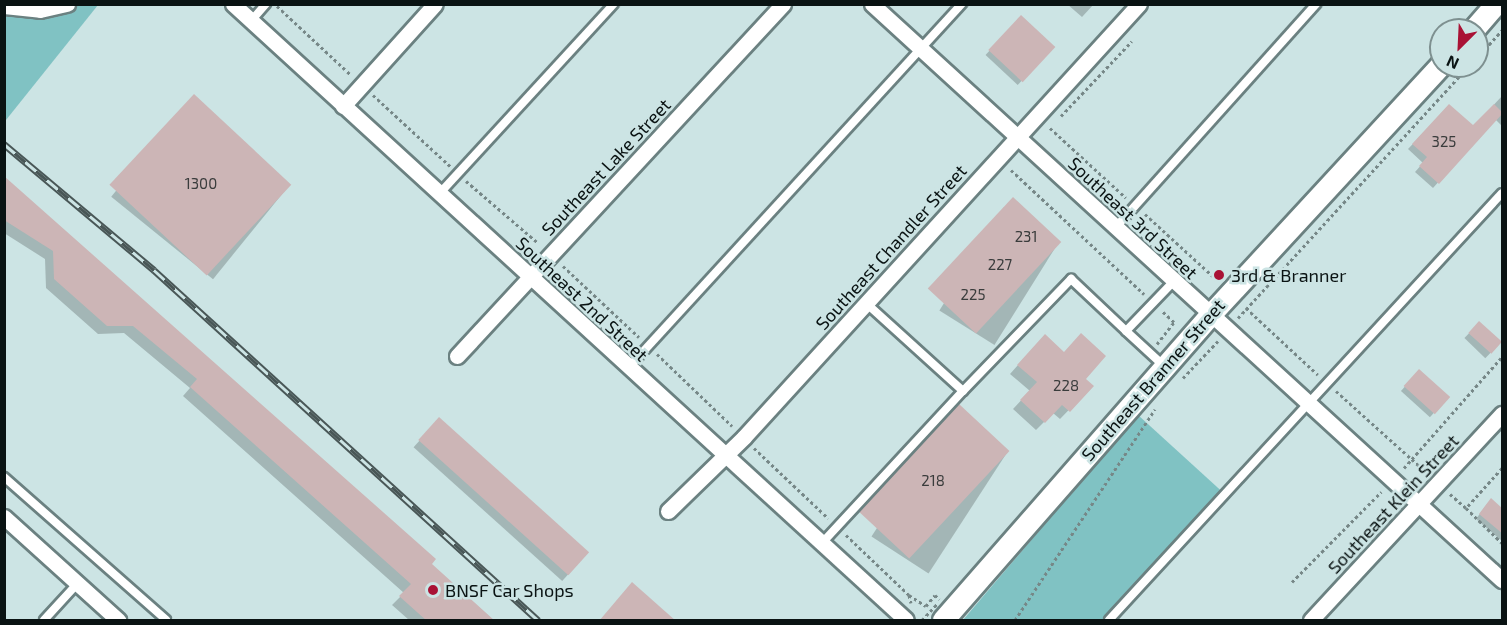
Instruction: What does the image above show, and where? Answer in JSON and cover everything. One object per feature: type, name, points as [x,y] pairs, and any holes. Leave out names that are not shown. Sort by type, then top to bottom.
[{"type":"main road","points":[[1484,18],[1496,4]]},
{"type":"main road","name":"Southeast Branner Street","points":[[944,605],[1157,360],[1210,315],[1429,78]]},
{"type":"street","points":[[4,6],[40,10],[67,4]]},
{"type":"street","name":"Southeast 2nd Street","points":[[233,4],[628,368],[822,543],[913,614]]},
{"type":"street","points":[[343,105],[435,4]]},
{"type":"street","name":"Southeast Lake Street","points":[[457,356],[783,4]]},
{"type":"street","name":"Southeast 3rd Street","points":[[872,4],[1018,136],[1173,282],[1503,580]]},
{"type":"street","name":"Southeast Chandler Street","points":[[668,511],[744,437],[1139,4]]},
{"type":"street","name":"Southeast Klein Street","points":[[1311,621],[1503,414]]},
{"type":"street","points":[[4,517],[118,621]]},
{"type":"lane","points":[[251,21],[266,4]]},
{"type":"lane","points":[[439,194],[614,4]]},
{"type":"lane","points":[[628,368],[962,4]]},
{"type":"lane","points":[[1115,228],[1316,4]]},
{"type":"lane","points":[[1109,621],[1503,194]]},
{"type":"lane","points":[[822,543],[1071,279],[1157,360]]},
{"type":"lane","points":[[1126,331],[1173,282]]},
{"type":"lane","points":[[866,303],[963,391]]},
{"type":"lane","points":[[4,477],[166,621]]},
{"type":"lane","points":[[44,621],[77,584]]},
{"type":"path","points":[[275,4],[458,173],[551,254],[909,595],[926,606],[935,596],[944,605],[924,621],[913,614],[909,595]]},
{"type":"path","points":[[1489,45],[1503,30]]},
{"type":"path","points":[[1050,128],[1503,543]]},
{"type":"path","points":[[1010,170],[1174,322],[1157,360]]},
{"type":"path","points":[[1466,508],[1503,468]]},
{"type":"shaded area","points":[[4,5],[98,5],[6,120],[4,119]]},
{"type":"shaded area","points":[[1138,415],[1228,497],[1112,620],[963,620]]},
{"type":"building","points":[[1021,15],[1055,47],[1023,82],[988,50]]},
{"type":"building","points":[[194,94],[291,185],[207,275],[109,185]]},
{"type":"building","points":[[1449,104],[1473,125],[1494,104],[1503,113],[1439,184],[1419,166],[1427,157],[1412,144]]},
{"type":"building","points":[[4,176],[436,559],[432,564],[495,621],[427,621],[399,596],[411,584],[190,387],[197,379],[133,326],[107,326],[54,279],[53,251],[4,220]]},
{"type":"building","points":[[1013,197],[1061,242],[976,333],[928,288]]},
{"type":"building","points":[[1479,321],[1502,342],[1491,354],[1468,333]]},
{"type":"building","points":[[1081,333],[1106,356],[1086,379],[1094,386],[1070,412],[1062,405],[1045,423],[1020,400],[1037,382],[1017,365],[1045,334],[1064,352]]},
{"type":"building","points":[[1419,369],[1450,397],[1435,414],[1404,386]]},
{"type":"building","points":[[959,404],[1009,451],[909,559],[859,512]]},
{"type":"building","points":[[439,417],[589,552],[568,575],[418,440]]},
{"type":"building","points":[[1491,498],[1503,509],[1503,534],[1479,514]]},
{"type":"building","points":[[632,582],[676,621],[599,621]]},
{"type":"railway","points":[[4,144],[154,270],[538,620]]},
{"type":"place","name":"3rd & Branner","points":[[1219,275]]},
{"type":"place","name":"BNSF Car Shops","points":[[433,590]]}]
